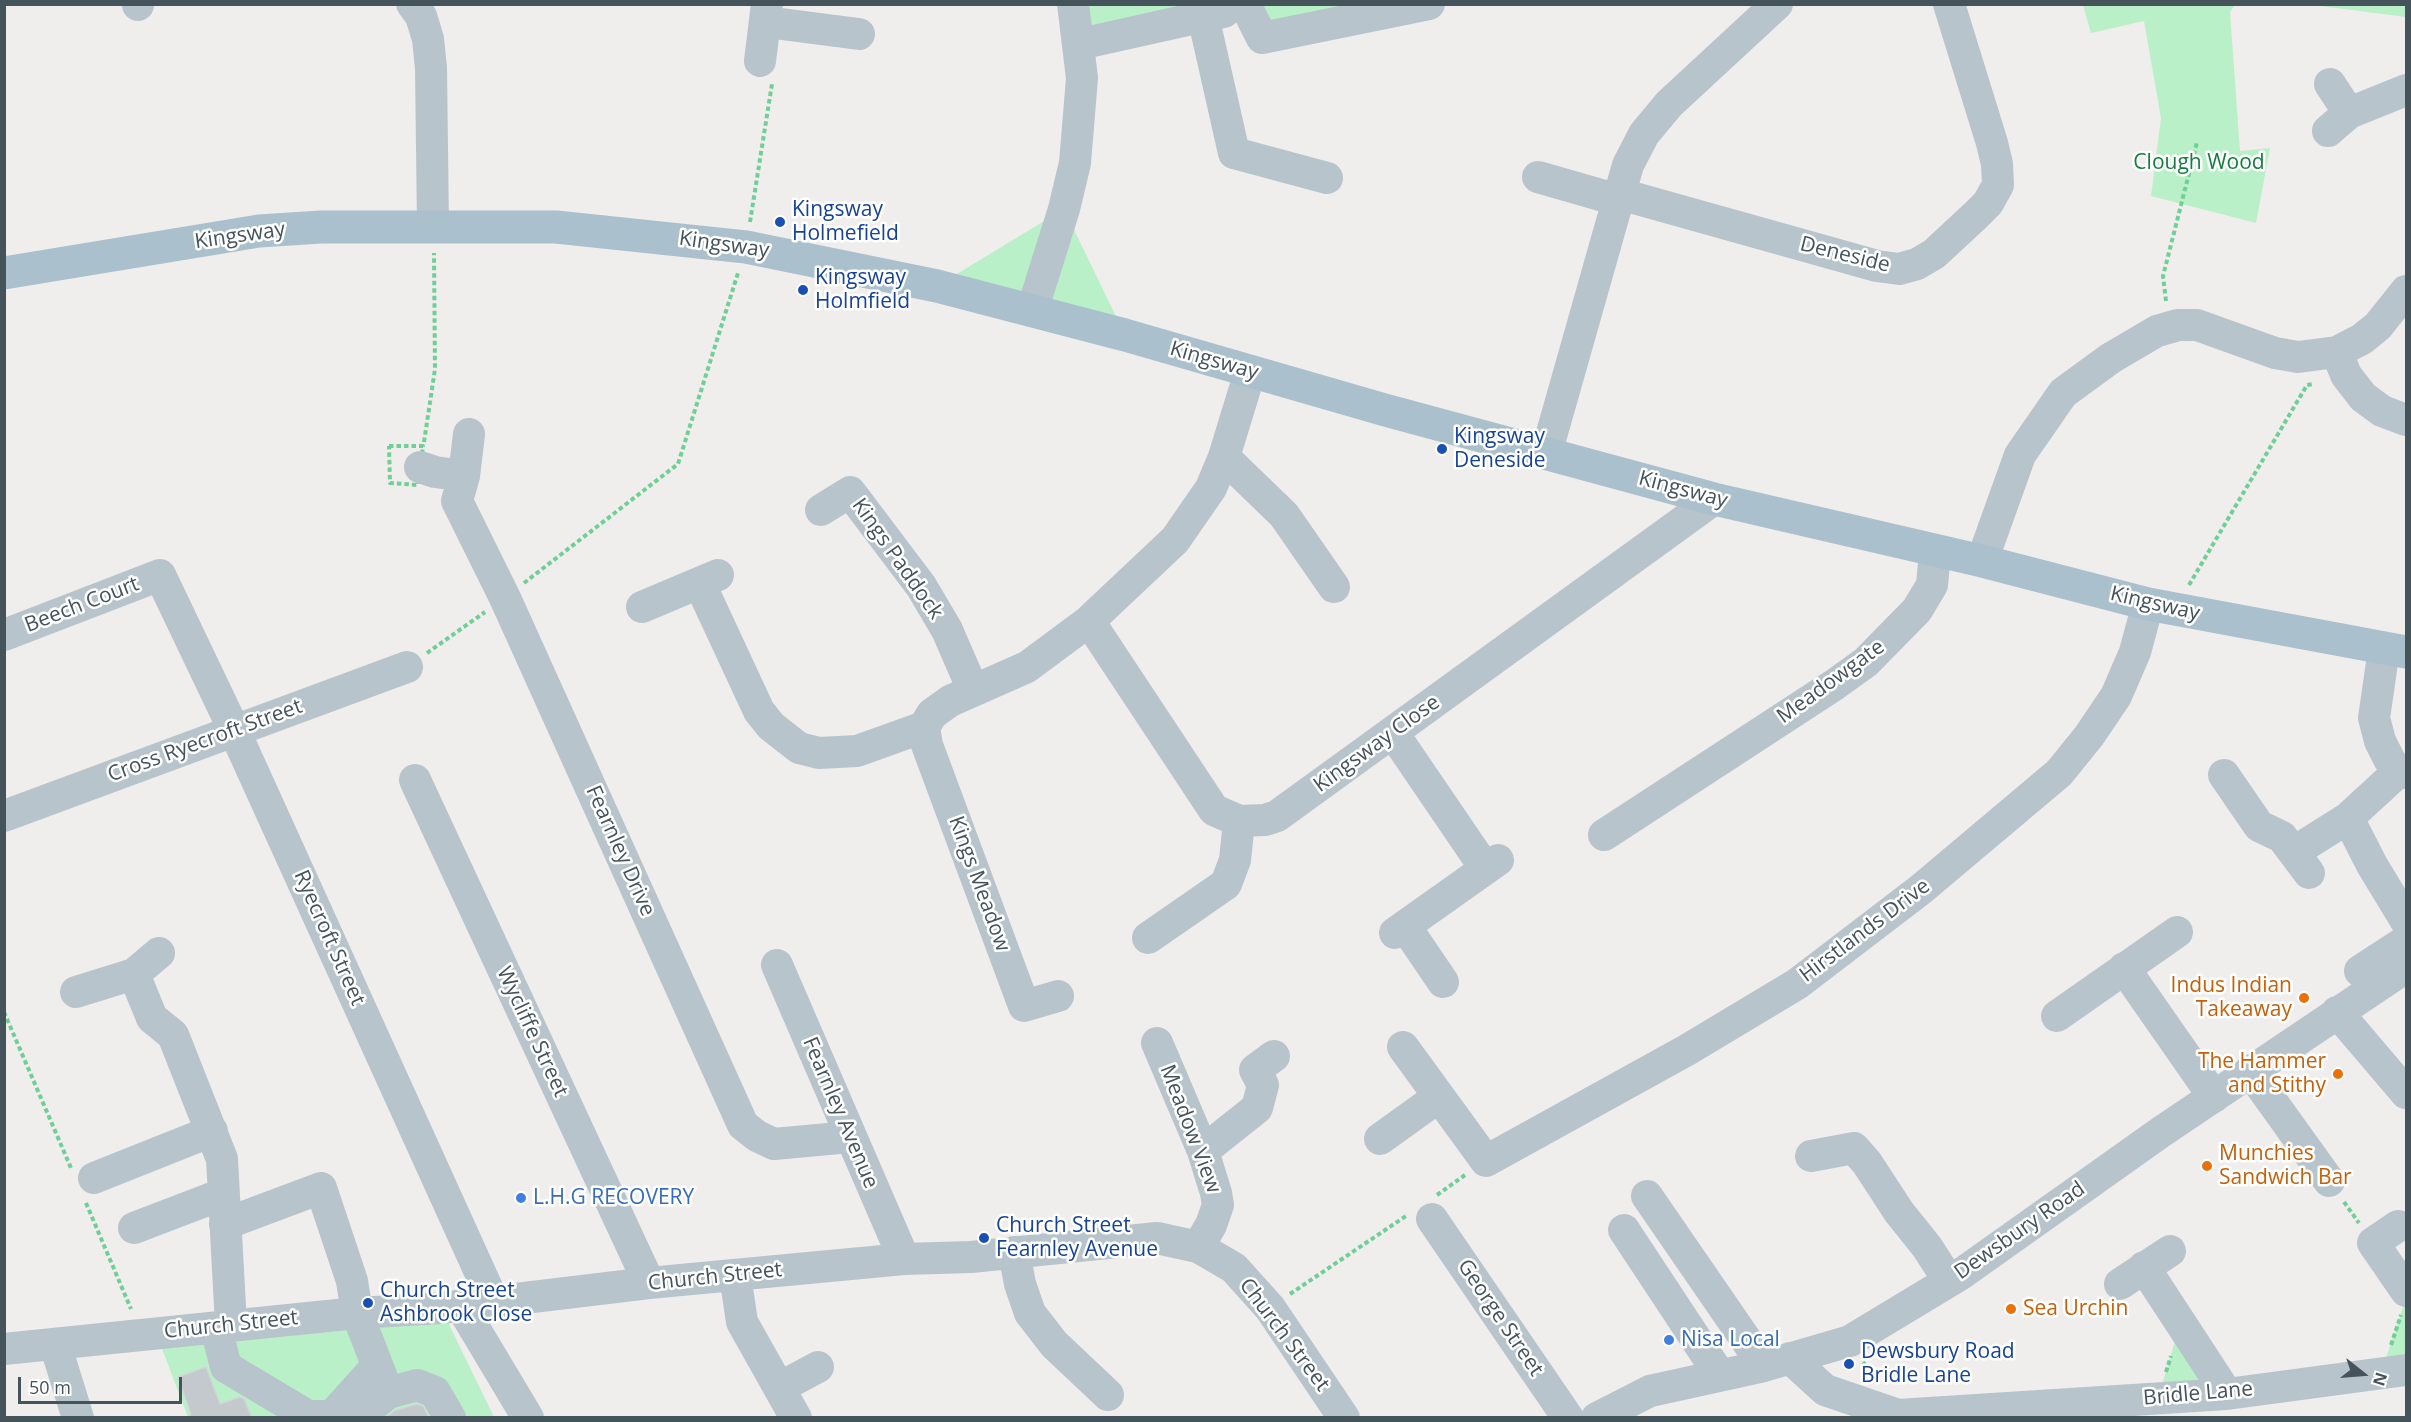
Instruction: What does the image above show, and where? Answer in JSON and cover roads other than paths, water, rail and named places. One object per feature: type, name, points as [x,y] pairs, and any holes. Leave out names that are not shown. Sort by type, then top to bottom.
[{"type":"main road","name":"Kingsway","points":[[4,273],[259,231],[321,227],[556,227],[746,247],[902,278],[1032,311],[1714,499],[1935,552],[1982,561],[2162,607],[2399,651]]},
{"type":"street","points":[[412,4],[421,16],[428,39],[431,68],[433,227]]},
{"type":"street","points":[[1032,311],[1064,209],[1075,163],[1082,78],[1080,44],[1073,4]]},
{"type":"street","points":[[1080,44],[1245,6],[1262,38],[1429,4]]},
{"type":"street","points":[[1546,454],[1628,165],[1650,126],[1668,104],[1777,4]]},
{"type":"street","name":"Deneside","points":[[1539,177],[1877,266],[1899,269],[1925,259],[1982,209],[1998,185],[1997,164],[1992,144],[1949,4]]},
{"type":"street","points":[[760,61],[766,13],[859,34]]},
{"type":"street","points":[[1203,16],[1234,153],[1327,178]]},
{"type":"street","points":[[2330,84],[2338,122],[2406,90]]},
{"type":"street","points":[[2341,364],[2393,311],[2406,291]]},
{"type":"street","points":[[1982,561],[2020,455],[2063,393],[2111,358],[2168,326],[2197,325],[2275,353],[2341,364],[2363,397],[2382,411],[2406,420]]},
{"type":"street","points":[[642,608],[709,579],[759,711],[771,726],[799,748],[819,753],[857,750],[924,727],[932,714],[950,701],[1027,667],[1089,621],[1175,540],[1211,488],[1224,458],[1250,372]]},
{"type":"street","name":"Fearnley Drive","points":[[469,434],[464,476],[457,501],[505,598],[743,1125],[757,1136],[774,1144],[850,1137]]},
{"type":"street","points":[[421,456],[435,472],[464,476]]},
{"type":"street","points":[[1224,458],[1284,515],[1334,587]]},
{"type":"street","name":"Kings Paddock","points":[[821,510],[850,492],[921,586],[947,630],[973,690]]},
{"type":"street","name":"Kingsway Close","points":[[1239,821],[1266,820],[1277,816],[1714,499]]},
{"type":"street","name":"Meadowgate","points":[[1604,835],[1834,685],[1894,636],[1917,609],[1932,585],[1935,552]]},
{"type":"street","name":"Beech Court","points":[[4,635],[160,575]]},
{"type":"street","name":"Ryecroft Street","points":[[160,575],[234,730],[494,1303]]},
{"type":"street","name":"Hirstlands Drive","points":[[1437,1098],[1486,1161],[1687,1050],[1797,984],[1920,890],[2023,806],[2059,773],[2089,736],[2116,696],[2135,652],[2162,607]]},
{"type":"street","points":[[1089,621],[1204,797],[1214,810],[1239,821],[1235,860],[1226,884],[1148,938]]},
{"type":"street","points":[[2224,774],[2259,826],[2282,837],[2301,862],[2348,818],[2402,773],[2380,741],[2374,718],[2399,651]]},
{"type":"street","name":"Cross Ryecroft Street","points":[[4,816],[407,667]]},
{"type":"street","name":"Kings Meadow","points":[[924,727],[927,745],[1024,1006],[1058,996]]},
{"type":"street","points":[[1393,733],[1491,864],[1400,930],[1443,982]]},
{"type":"street","name":"Wycliffe Street","points":[[415,780],[649,1283]]},
{"type":"street","points":[[2348,818],[2372,865],[2406,921]]},
{"type":"street","points":[[2058,1016],[2177,932]]},
{"type":"street","points":[[2360,971],[2406,940]]},
{"type":"street","points":[[76,992],[134,974],[159,953]]},
{"type":"street","name":"Fearnley Avenue","points":[[777,965],[904,1259]]},
{"type":"street","name":"Dewsbury Road","points":[[1597,1418],[1650,1391],[1777,1362],[1850,1341],[1955,1277],[2161,1132],[2406,967]]},
{"type":"street","points":[[2124,968],[2214,1097]]},
{"type":"street","points":[[134,974],[152,1018],[173,1035],[222,1159],[225,1224],[223,1327],[226,1367],[308,1416],[332,1416],[382,1379],[417,1384],[435,1392],[450,1418]]},
{"type":"street","points":[[2337,1012],[2406,1093]]},
{"type":"street","name":"Meadow View","points":[[1157,1043],[1203,1152],[1218,1205],[1211,1225],[1198,1247]]},
{"type":"street","points":[[1380,1139],[1437,1098],[1403,1047]]},
{"type":"street","points":[[1203,1152],[1257,1107],[1263,1085],[1255,1070],[1274,1056]]},
{"type":"street","points":[[2250,1071],[2329,1181]]},
{"type":"street","points":[[94,1178],[212,1131]]},
{"type":"street","points":[[1811,1156],[1854,1148],[1867,1163],[1899,1212],[1955,1277]]},
{"type":"street","points":[[225,1224],[321,1188],[352,1281],[357,1312],[382,1379]]},
{"type":"street","points":[[134,1228],[223,1194]]},
{"type":"street","name":"Bridle Lane","points":[[1647,1196],[1777,1362],[1825,1390],[1898,1416],[2227,1394],[2394,1372]]},
{"type":"street","name":"George Street","points":[[1422,1212],[1568,1418]]},
{"type":"street","points":[[1624,1230],[1719,1374]]},
{"type":"street","points":[[2386,1234],[2405,1300]]},
{"type":"street","name":"Church Street","points":[[4,1348],[357,1312],[494,1303],[649,1283],[904,1259],[971,1257],[1157,1238],[1198,1247],[1234,1268],[1270,1308],[1344,1418]]},
{"type":"street","points":[[1014,1252],[1020,1284],[1030,1313],[1054,1344],[1108,1395]]},
{"type":"street","points":[[2145,1268],[2181,1320],[2227,1394]]},
{"type":"street","points":[[735,1275],[742,1322],[796,1418]]},
{"type":"street","points":[[461,1306],[528,1418]]},
{"type":"street","points":[[55,1344],[78,1418]]},
{"type":"street","points":[[779,1388],[818,1367]]},
{"type":"street","points":[[357,1418],[382,1379]]},
{"type":"place","name":"Kingsway Holmefield","points":[[780,222]]},
{"type":"place","name":"Kingsway Holmfield","points":[[803,290]]},
{"type":"place","name":"Kingsway Deneside","points":[[1442,449]]},
{"type":"place","name":"Indus Indian Takeaway","points":[[2304,998]]},
{"type":"place","name":"The Hammer and Stithy","points":[[2338,1074]]},
{"type":"place","name":"Munchies Sandwich Bar","points":[[2207,1166]]},
{"type":"place","name":"L.H.G RECOVERY","points":[[521,1198]]},
{"type":"place","name":"Church Street Fearnley Avenue","points":[[984,1238]]},
{"type":"place","name":"Church Street Ashbrook Close","points":[[368,1303]]},
{"type":"place","name":"Sea Urchin","points":[[2011,1309]]},
{"type":"place","name":"Nisa Local","points":[[1669,1340]]},
{"type":"place","name":"Dewsbury Road Bridle Lane","points":[[1849,1364]]},
{"type":"park label","name":"Clough Wood","points":[[2199,163]]}]
